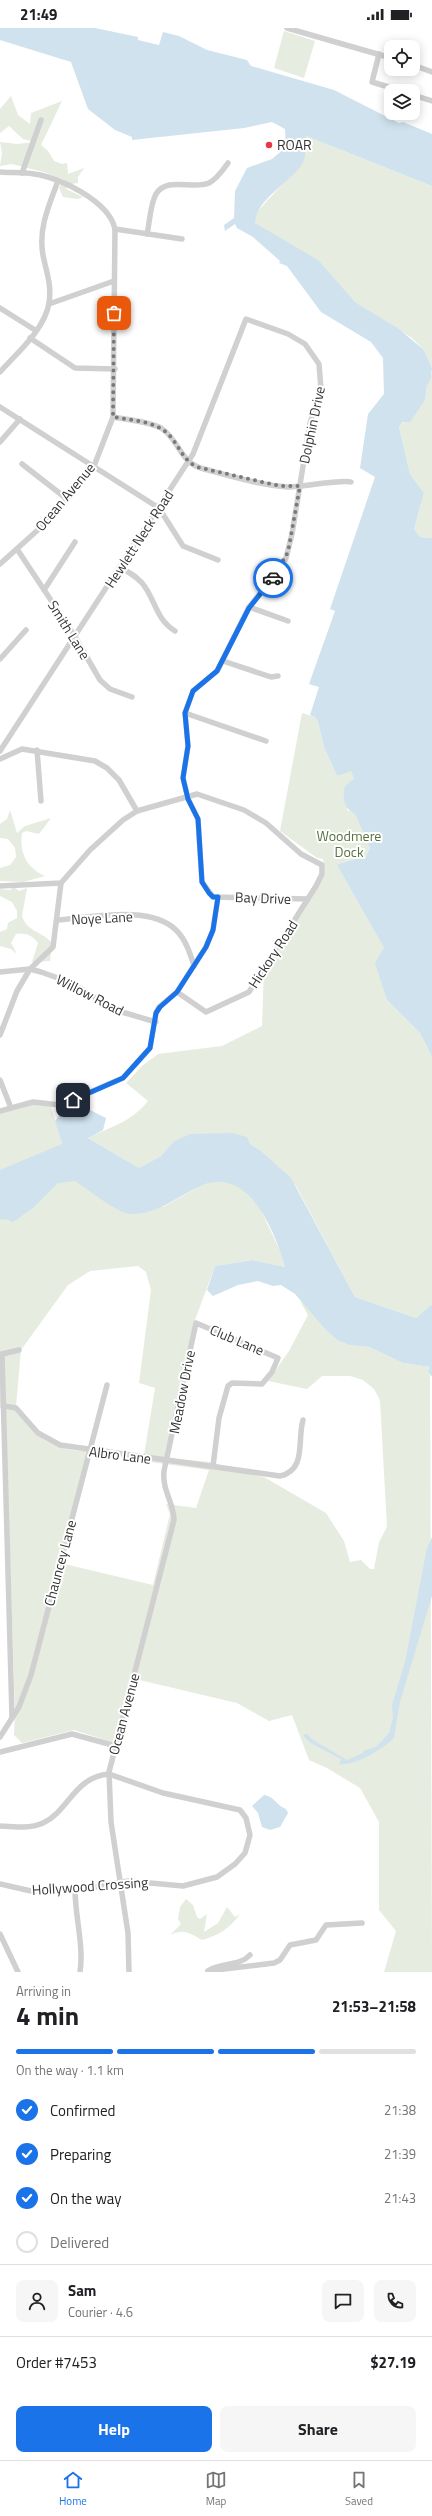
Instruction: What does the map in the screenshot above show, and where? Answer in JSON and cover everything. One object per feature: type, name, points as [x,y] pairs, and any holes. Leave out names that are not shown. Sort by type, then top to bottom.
[{"type":"street","points":[[287,28],[384,56]]},
{"type":"street","points":[[379,54],[372,82],[384,86]]},
{"type":"street","points":[[420,68],[432,72]]},
{"type":"street","points":[[420,97],[432,101]]},
{"type":"street","points":[[22,173],[41,120]]},
{"type":"street","points":[[147,234],[153,201],[156,194],[165,187],[204,184],[216,177],[228,163]]},
{"type":"street","points":[[0,172],[35,174],[58,181],[78,190],[97,203],[109,216],[115,229],[182,239]]},
{"type":"street","points":[[1,371],[36,330],[49,304],[50,284],[42,254],[41,239],[46,216],[58,181]]},
{"type":"street","name":"Ocean Avenue","points":[[0,564],[50,519],[94,466],[113,417],[115,368],[115,229]]},
{"type":"street","points":[[49,304],[114,281]]},
{"type":"street","points":[[0,308],[36,330]]},
{"type":"street","name":"Hewlett Neck Road","points":[[0,751],[188,463],[208,418],[246,319],[252,321]]},
{"type":"street","name":"Dolphin Drive","points":[[218,897],[213,897],[202,882],[198,819],[187,796],[183,773],[188,746],[185,713],[193,691],[212,676],[223,661],[249,608],[278,571],[286,558],[310,424],[321,389],[319,364],[310,349],[300,341],[252,321]]},
{"type":"street","points":[[30,338],[75,368],[115,368]]},
{"type":"street","points":[[0,407],[159,508],[183,546],[218,560]]},
{"type":"street","points":[[113,417],[161,428],[170,436],[188,463],[203,469],[262,482],[300,486],[342,480],[351,482]]},
{"type":"street","points":[[0,442],[20,420]]},
{"type":"street","points":[[22,464],[67,499]]},
{"type":"street","points":[[44,590],[76,542]]},
{"type":"street","name":"Smith Lane","points":[[17,549],[105,685],[118,693],[132,696]]},
{"type":"street","points":[[120,567],[143,583],[158,615],[175,631]]},
{"type":"street","points":[[249,608],[288,621]]},
{"type":"street","points":[[0,659],[26,630]]},
{"type":"street","points":[[223,661],[271,677],[278,676]]},
{"type":"street","points":[[185,713],[266,741]]},
{"type":"street","points":[[0,759],[18,750],[37,750],[83,758],[101,764],[119,780],[137,811]]},
{"type":"street","points":[[37,750],[41,801]]},
{"type":"street","points":[[0,1035],[12,1002],[30,969],[53,947],[61,883],[111,829],[137,811],[187,796]]},
{"type":"street","name":"Hickory Road","points":[[177,992],[206,1012],[249,992],[308,899],[322,874],[322,865],[301,854],[266,823],[244,810],[206,796],[187,796]]},
{"type":"street","points":[[0,886],[61,883]]},
{"type":"street","points":[[0,1111],[33,1102],[60,1105],[119,1080],[150,1048],[160,1007],[177,992],[194,966],[213,930],[218,897]]},
{"type":"street","name":"Bay Drive","points":[[218,897],[308,899]]},
{"type":"street","name":"Noye Lane","points":[[57,920],[123,914],[163,922],[181,936],[194,966]]},
{"type":"street","name":"Willow Road","points":[[0,972],[30,969],[72,983],[115,1010],[156,1022]]},
{"type":"street","points":[[0,1080],[11,1108]]},
{"type":"street","name":"Club Lane","points":[[196,1322],[278,1358],[272,1372],[262,1384],[232,1383],[228,1386],[219,1418],[213,1466]]},
{"type":"street","name":"Meadow Drive","points":[[168,1461],[196,1322]]},
{"type":"street","points":[[12,1716],[4,1406],[1,1354],[19,1350]]},
{"type":"street","name":"Chauncey Lane","points":[[0,1736],[23,1699],[31,1675],[107,1385]]},
{"type":"street","name":"Albro Lane","points":[[4,1406],[16,1408],[32,1428],[46,1439],[60,1445],[280,1476],[292,1471],[299,1461],[303,1420]]},
{"type":"street","name":"Ocean Avenue","points":[[130,1972],[128,1934],[110,1822],[109,1774],[174,1520],[174,1514],[163,1483],[168,1461]]},
{"type":"street","points":[[0,1752],[72,1734],[116,1746]]},
{"type":"street","points":[[0,1826],[19,1828],[43,1823],[56,1813],[81,1786],[101,1775],[109,1774]]},
{"type":"street","name":"Hollywood Crossing","points":[[0,1884],[31,1891],[75,1889],[142,1881],[183,1886],[211,1879],[227,1871],[240,1859],[248,1846],[250,1832],[246,1818],[236,1808],[170,1795],[109,1774]]},
{"type":"street","points":[[75,1889],[75,1914],[81,1952],[80,1972]]},
{"type":"street","points":[[207,1972],[274,1963],[280,1960],[290,1945],[316,1940],[326,1926],[362,1923]]},
{"type":"street","points":[[0,1934],[18,1972]]},
{"type":"street","points":[[207,1972],[214,1966],[242,1962],[250,1955]]},
{"type":"green space","points":[[284,31],[315,41],[304,78],[274,68]]},
{"type":"green space","points":[[11,96],[18,115],[30,124],[31,113],[62,101],[41,145],[48,151],[54,161],[62,164],[67,163],[68,174],[84,168],[78,177],[78,183],[72,184],[66,189],[83,197],[78,199],[63,197],[59,188],[64,180],[47,173],[12,164],[0,166],[2,153],[0,142],[17,144],[35,142],[23,139],[9,126],[0,133],[0,109]]},
{"type":"green space","points":[[306,136],[432,186],[432,368],[424,350],[412,338],[355,302],[341,288],[255,223],[255,214],[302,163],[307,150]]},
{"type":"green space","points":[[432,373],[432,538],[420,537],[414,529],[424,493],[410,474],[399,427],[425,400],[427,386]]},
{"type":"green space","name":"Woodmere Dock","points":[[302,713],[315,717],[318,722],[324,747],[337,776],[351,770],[354,779],[347,810],[355,814],[370,848],[366,856],[338,864],[338,867],[384,948],[387,1000],[420,1033],[432,1057],[432,1304],[416,1318],[355,1297],[296,1186],[261,1151],[239,1186],[259,1206],[281,1253],[285,1267],[252,1260],[215,1266],[195,1320],[167,1458],[210,1462],[264,1477],[326,1513],[344,1541],[350,1562],[361,1560],[370,1569],[374,1569],[379,1542],[387,1527],[380,1400],[374,1389],[363,1380],[350,1376],[322,1376],[307,1389],[268,1381],[289,1351],[308,1315],[300,1301],[312,1311],[325,1329],[337,1340],[349,1345],[369,1347],[403,1363],[430,1367],[432,1972],[384,1972],[396,1931],[379,1910],[379,1822],[360,1788],[327,1768],[309,1760],[292,1715],[269,1721],[237,1703],[131,1678],[115,1743],[74,1730],[22,1743],[14,1735],[15,1710],[5,1408],[0,1408],[0,1111],[26,1103],[51,1106],[62,1144],[163,1207],[202,1185],[218,1180],[258,1149],[250,1144],[173,1142],[161,1156],[139,1168],[88,1138],[127,1119],[148,1101],[126,1083],[142,1066],[158,1054],[222,1046],[262,1026],[264,970],[316,889],[325,868],[323,859],[317,858],[280,831]],"holes":[[[138,1266],[146,1272],[151,1290],[139,1383],[155,1388],[143,1461],[209,1470],[196,1508],[166,1504],[170,1514],[153,1585],[60,1563],[88,1451],[61,1447],[41,1438],[31,1428],[16,1406],[21,1350],[68,1285],[90,1271]]]},
{"type":"green space","points":[[10,810],[17,833],[25,826],[51,818],[39,834],[26,831],[22,833],[21,840],[23,853],[29,864],[33,869],[45,876],[23,882],[0,881],[0,868],[10,865],[16,857],[15,848],[8,839],[0,838],[0,824],[7,819]]},
{"type":"green space","points":[[14,887],[19,891],[27,888],[22,916],[27,925],[52,943],[50,961],[32,962],[38,943],[34,938],[25,934],[16,934],[11,943],[17,954],[11,949],[0,946],[0,932],[7,929],[8,923],[17,918],[17,911],[12,902],[0,896],[0,889],[10,890]]},
{"type":"green space","points":[[186,1899],[193,1905],[197,1917],[200,1919],[207,1914],[204,1932],[218,1923],[227,1907],[235,1917],[240,1914],[233,1923],[224,1930],[202,1940],[187,1932],[179,1932],[170,1935],[181,1924],[178,1919],[180,1907]]},
{"type":"water","points":[[0,28],[95,28],[138,37],[138,40],[159,45],[163,32],[179,36],[207,50],[247,60],[251,66],[334,90],[384,115],[384,120],[393,120],[399,123],[403,122],[432,134],[432,186],[306,136],[304,161],[297,171],[267,199],[257,215],[255,223],[318,260],[355,302],[399,329],[424,350],[432,368],[425,400],[410,422],[403,422],[399,427],[410,474],[424,493],[414,529],[420,537],[432,538],[432,1057],[420,1033],[387,1000],[375,963],[384,948],[338,867],[338,864],[366,856],[370,848],[355,814],[348,809],[344,799],[345,786],[354,779],[351,771],[337,776],[324,747],[318,722],[315,717],[310,715],[319,687],[309,684],[335,611],[330,609],[375,477],[360,468],[368,414],[384,394],[383,358],[371,342],[321,312],[287,266],[279,263],[280,261],[253,237],[237,228],[235,224],[225,231],[224,225],[234,218],[235,191],[247,168],[272,159],[286,147],[285,129],[272,122],[244,128],[132,140],[132,137],[115,130],[88,109],[71,62],[0,40]]},
{"type":"water","points":[[88,1109],[106,1118],[103,1130],[88,1138],[139,1168],[161,1156],[173,1142],[190,1134],[232,1133],[247,1137],[250,1144],[261,1151],[291,1178],[355,1297],[416,1318],[432,1304],[432,1377],[428,1371],[430,1367],[403,1363],[369,1347],[349,1345],[337,1340],[325,1329],[295,1294],[281,1285],[273,1286],[258,1281],[238,1285],[213,1296],[207,1290],[215,1266],[252,1260],[285,1267],[267,1221],[258,1206],[247,1193],[234,1185],[219,1182],[203,1185],[159,1208],[130,1214],[118,1210],[75,1181],[58,1183],[33,1208],[13,1222],[6,1219],[0,1220],[0,1170],[62,1144],[55,1121],[60,1114]]},
{"type":"water","points":[[432,1537],[432,1596],[400,1702],[394,1738],[383,1747],[361,1760],[346,1764],[339,1764],[341,1759],[309,1742],[303,1735],[307,1734],[313,1740],[347,1760],[363,1753],[363,1751],[376,1747],[389,1733],[393,1717],[392,1705],[405,1662],[427,1548]]},
{"type":"water","points":[[264,1795],[273,1799],[280,1806],[286,1809],[288,1813],[280,1827],[270,1830],[262,1827],[258,1813],[252,1806]]},
{"type":"way so far","points":[[114,313],[115,413],[113,417],[161,428],[170,436],[188,463],[197,467],[280,486],[300,486],[288,552],[284,562],[273,578]]},
{"type":"place","name":"ROAR","points":[[269,145]]},
{"type":"route","points":[[73,1100],[123,1078],[146,1053],[152,1045],[156,1013],[162,1004],[177,992],[188,976],[206,947],[213,930],[218,897],[213,897],[202,882],[198,819],[188,799],[183,778],[183,767],[188,746],[184,722],[185,713],[193,691],[217,671],[233,642],[244,616],[273,578]]}]
